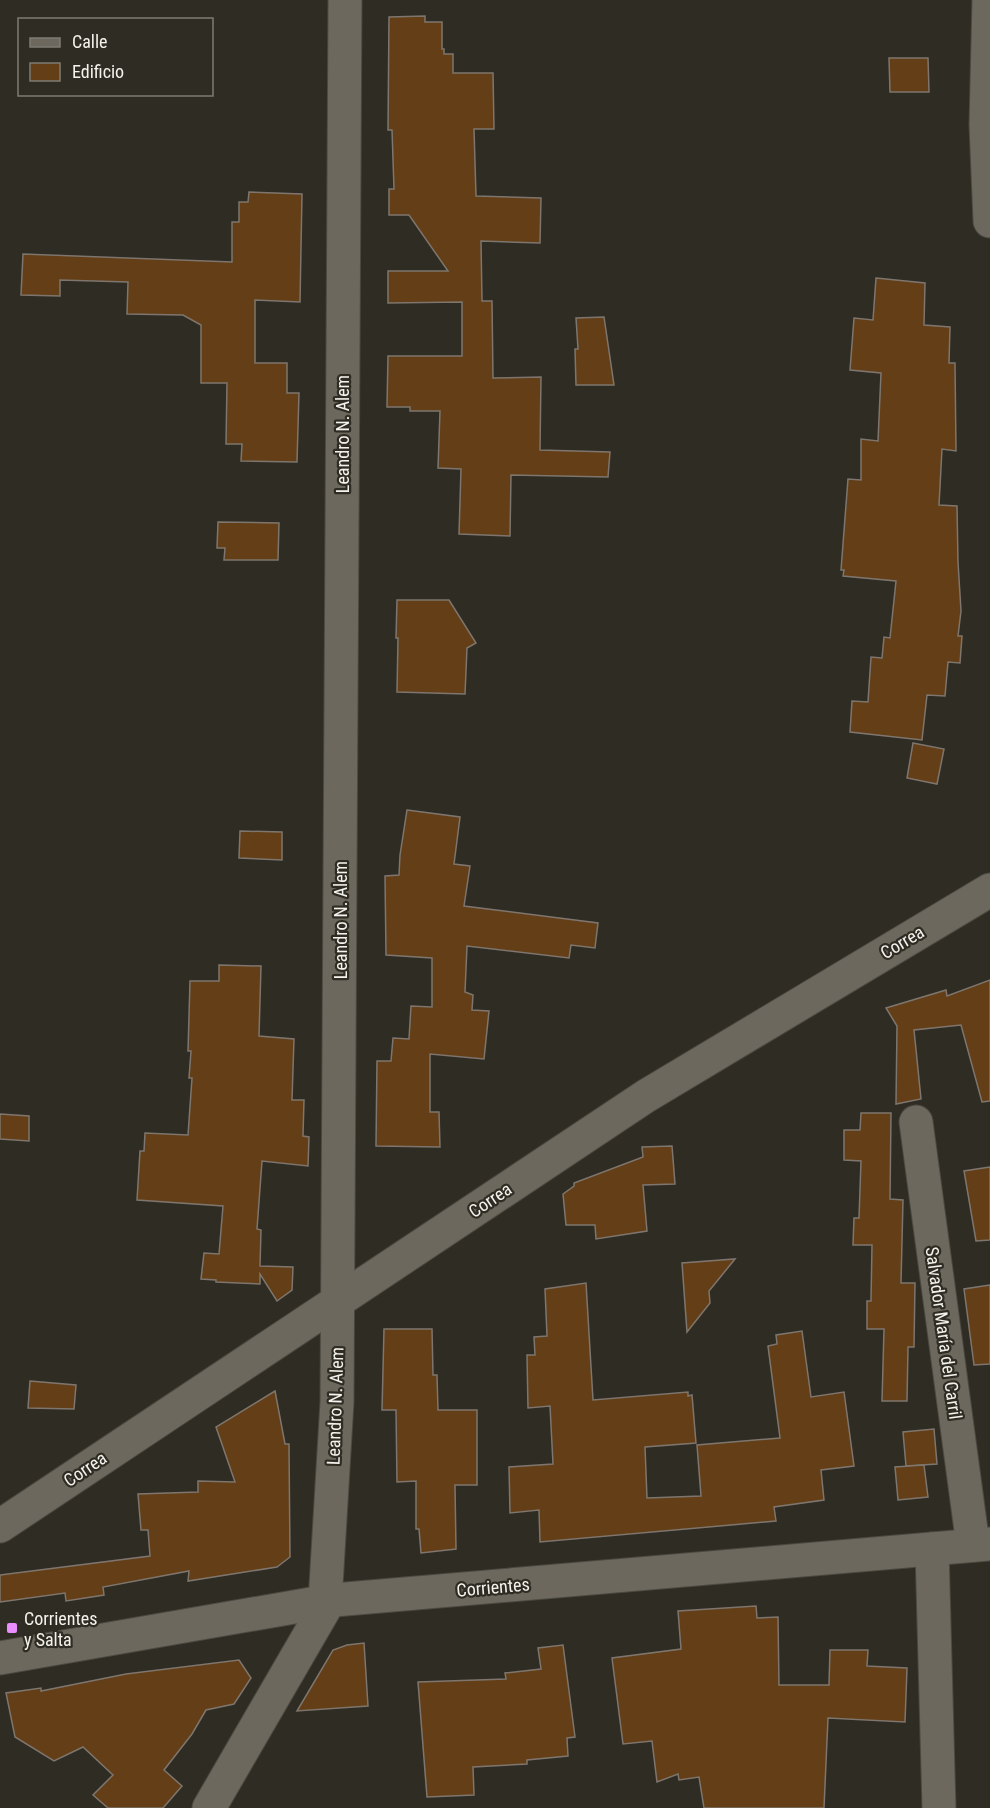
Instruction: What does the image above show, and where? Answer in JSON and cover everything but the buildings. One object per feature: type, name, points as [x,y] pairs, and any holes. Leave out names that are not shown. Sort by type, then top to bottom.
[{"type":"street","name":"Leandro N. Alem","points":[[209,1808],[325,1608],[337,1402],[345,0]]},
{"type":"street","points":[[989,0],[986,125],[990,221]]},
{"type":"street","name":"Correa","points":[[0,1526],[646,1096],[990,890]]},
{"type":"street","name":"Salvador María del Carril","points":[[916,1122],[982,1544]]},
{"type":"street","name":"Corrientes","points":[[0,1658],[325,1602],[982,1544]]},
{"type":"street","points":[[932,1549],[939,1808]]},
{"type":"place","name":"Corrientes y Salta","points":[[12,1628]]}]
